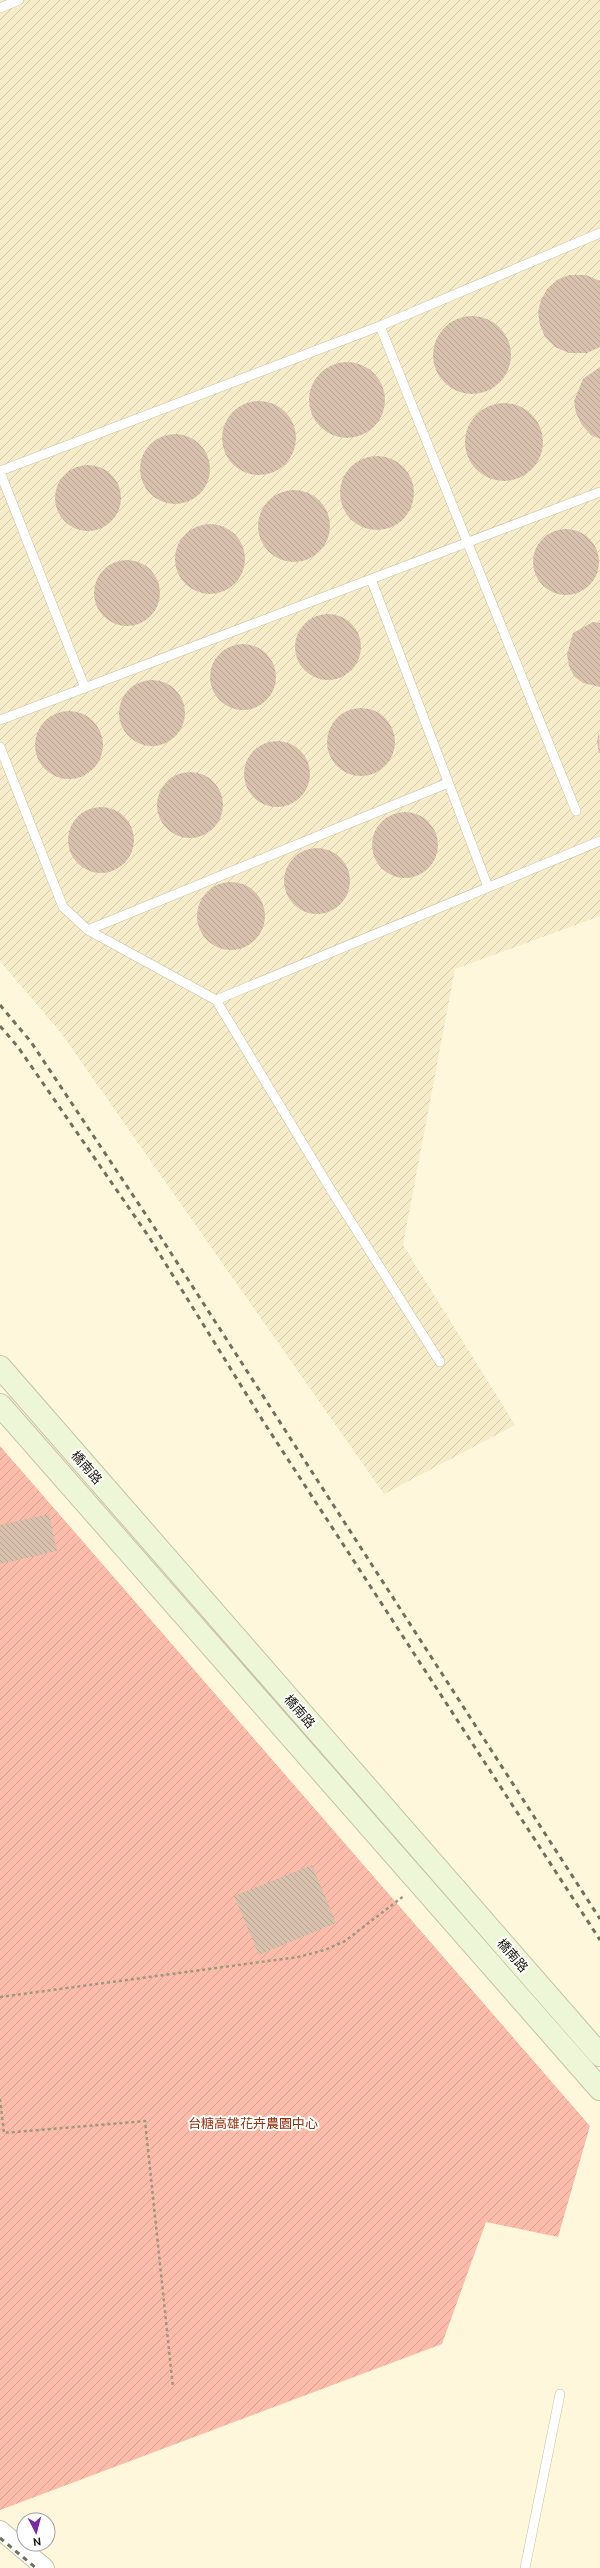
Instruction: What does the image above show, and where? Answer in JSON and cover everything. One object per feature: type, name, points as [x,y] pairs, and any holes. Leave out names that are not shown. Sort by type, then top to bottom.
[{"type":"street","name":"橋南路","points":[[0,1367],[600,2055]]},
{"type":"street","name":"橋南路","points":[[0,1405],[600,2089]]},
{"type":"street","points":[[0,2530],[46,2568]]},
{"type":"lane","points":[[0,8],[19,0]]},
{"type":"lane","points":[[85,688],[0,472],[380,326],[600,233]]},
{"type":"lane","points":[[380,326],[466,543],[576,811]]},
{"type":"lane","points":[[0,720],[600,492]]},
{"type":"lane","points":[[371,579],[488,888]]},
{"type":"lane","points":[[0,747],[63,907],[88,930],[216,1000],[331,1190],[440,1362]]},
{"type":"lane","points":[[88,930],[448,783]]},
{"type":"lane","points":[[216,1000],[600,841]]},
{"type":"lane","points":[[525,2568],[560,2394]]},
{"type":"path","points":[[0,1997],[298,1957],[325,1950],[344,1941],[420,1884]]},
{"type":"path","points":[[0,2099],[4,2133],[145,2122],[173,2388]]},
{"type":"shaded area","points":[[0,0],[600,0],[600,916],[455,969],[403,1245],[515,1425],[384,1494],[61,1033],[0,961]]},
{"type":"green space","name":"台糖高雄花卉農園中心","points":[[0,1446],[590,2126],[558,2237],[486,2222],[442,2344],[0,2510]]},
{"type":"building","points":[[569,275],[586,275],[600,281],[600,347],[587,353],[569,353],[555,347],[545,337],[540,325],[538,312],[541,300],[547,289],[557,280]]},
{"type":"building","points":[[464,316],[480,316],[494,322],[505,333],[511,347],[511,363],[505,377],[494,388],[480,394],[464,394],[450,388],[439,377],[433,363],[433,347],[439,333],[450,322]]},
{"type":"building","points":[[340,362],[354,362],[368,368],[379,379],[385,393],[385,407],[382,415],[374,427],[368,432],[354,438],[340,438],[326,432],[315,421],[309,407],[309,393],[315,379],[326,368]]},
{"type":"building","points":[[600,367],[600,439],[591,435],[582,425],[576,413],[574,401],[583,379]]},
{"type":"building","points":[[259,401],[273,404],[285,412],[293,424],[296,438],[293,452],[285,464],[273,472],[259,475],[245,472],[233,464],[225,452],[222,438],[225,424],[233,412],[245,404]]},
{"type":"building","points":[[504,403],[519,406],[531,415],[540,427],[543,442],[540,457],[531,469],[519,478],[504,481],[489,478],[477,469],[468,457],[465,442],[468,427],[477,415],[489,406]]},
{"type":"building","points":[[175,434],[194,440],[204,450],[210,469],[204,488],[194,498],[175,504],[156,498],[146,488],[140,469],[146,450],[156,440]]},
{"type":"building","points":[[370,456],[384,456],[398,462],[408,472],[414,486],[414,500],[408,514],[398,524],[384,530],[370,530],[356,524],[346,514],[340,500],[340,486],[346,472],[356,462]]},
{"type":"building","points":[[82,465],[94,465],[101,467],[112,474],[119,485],[121,498],[119,511],[112,522],[101,529],[94,531],[82,531],[75,529],[64,522],[57,511],[55,504],[55,492],[57,485],[64,474],[75,467]]},
{"type":"building","points":[[294,490],[314,496],[324,506],[330,526],[324,546],[314,556],[294,562],[274,556],[264,546],[258,526],[264,506],[274,496]]},
{"type":"building","points":[[210,524],[229,530],[239,540],[245,559],[239,578],[229,588],[210,594],[191,588],[181,578],[175,559],[181,540],[191,530]]},
{"type":"building","points":[[560,529],[572,529],[584,534],[594,544],[599,556],[597,575],[584,590],[572,595],[560,595],[548,590],[538,580],[533,568],[533,556],[538,544],[548,534]]},
{"type":"building","points":[[127,560],[140,563],[150,570],[157,580],[160,593],[157,606],[150,616],[140,623],[127,626],[114,623],[104,616],[97,606],[94,593],[97,580],[104,570],[114,563]]},
{"type":"building","points":[[322,614],[334,614],[346,619],[356,629],[361,641],[359,660],[346,675],[334,680],[322,680],[310,675],[300,665],[295,653],[295,641],[300,629],[310,619]]},
{"type":"building","points":[[593,622],[600,623],[600,687],[583,683],[574,676],[569,666],[567,654],[573,633]]},
{"type":"building","points":[[243,644],[256,647],[266,654],[273,664],[276,677],[273,690],[266,700],[256,707],[243,710],[230,707],[220,700],[213,690],[210,677],[213,664],[220,654],[230,647]]},
{"type":"building","points":[[145,680],[159,680],[171,685],[180,694],[185,706],[183,726],[176,737],[159,746],[145,746],[133,741],[124,732],[119,720],[119,706],[124,694],[133,685]]},
{"type":"building","points":[[361,708],[374,711],[385,718],[392,729],[395,742],[392,755],[385,766],[374,773],[361,776],[348,773],[337,766],[330,755],[327,742],[330,729],[337,718],[348,711]]},
{"type":"building","points":[[69,711],[82,714],[93,721],[100,732],[103,745],[100,758],[93,769],[82,776],[69,779],[56,776],[45,769],[38,758],[35,745],[38,732],[45,721],[56,714]]},
{"type":"building","points":[[599,732],[600,753],[597,741]]},
{"type":"building","points":[[277,741],[290,744],[300,751],[307,761],[310,774],[307,787],[300,797],[290,804],[277,807],[264,804],[254,797],[247,787],[244,774],[247,761],[254,751],[264,744]]},
{"type":"building","points":[[184,772],[196,772],[208,777],[218,787],[223,799],[221,818],[208,833],[196,838],[184,838],[172,833],[162,823],[157,811],[157,799],[162,787],[172,777]]},
{"type":"building","points":[[94,807],[108,807],[120,812],[129,821],[134,833],[132,853],[125,864],[108,873],[94,873],[82,868],[73,859],[68,847],[68,833],[73,821],[82,812]]},
{"type":"building","points":[[405,812],[418,814],[433,827],[436,832],[438,845],[436,858],[423,873],[418,876],[405,878],[392,876],[377,863],[374,858],[372,845],[374,832],[387,817],[392,814]]},
{"type":"building","points":[[310,848],[324,848],[336,853],[345,862],[350,874],[348,894],[341,905],[324,914],[310,914],[298,909],[289,900],[284,888],[284,874],[289,862],[298,853]]},
{"type":"building","points":[[231,882],[244,885],[255,892],[262,903],[265,916],[262,929],[255,940],[244,947],[231,950],[218,947],[207,940],[200,929],[197,916],[200,903],[207,892],[218,885]]},
{"type":"building","points":[[49,1514],[57,1551],[0,1564],[0,1525]]},
{"type":"building","points":[[312,1865],[336,1923],[259,1955],[234,1896]]},
{"type":"railway","points":[[0,1005],[31,1042],[160,1236],[600,1919]]},
{"type":"railway","points":[[0,1026],[18,1047],[149,1237],[263,1421],[600,1940]]},
{"type":"railway","points":[[0,2538],[36,2568]]}]
